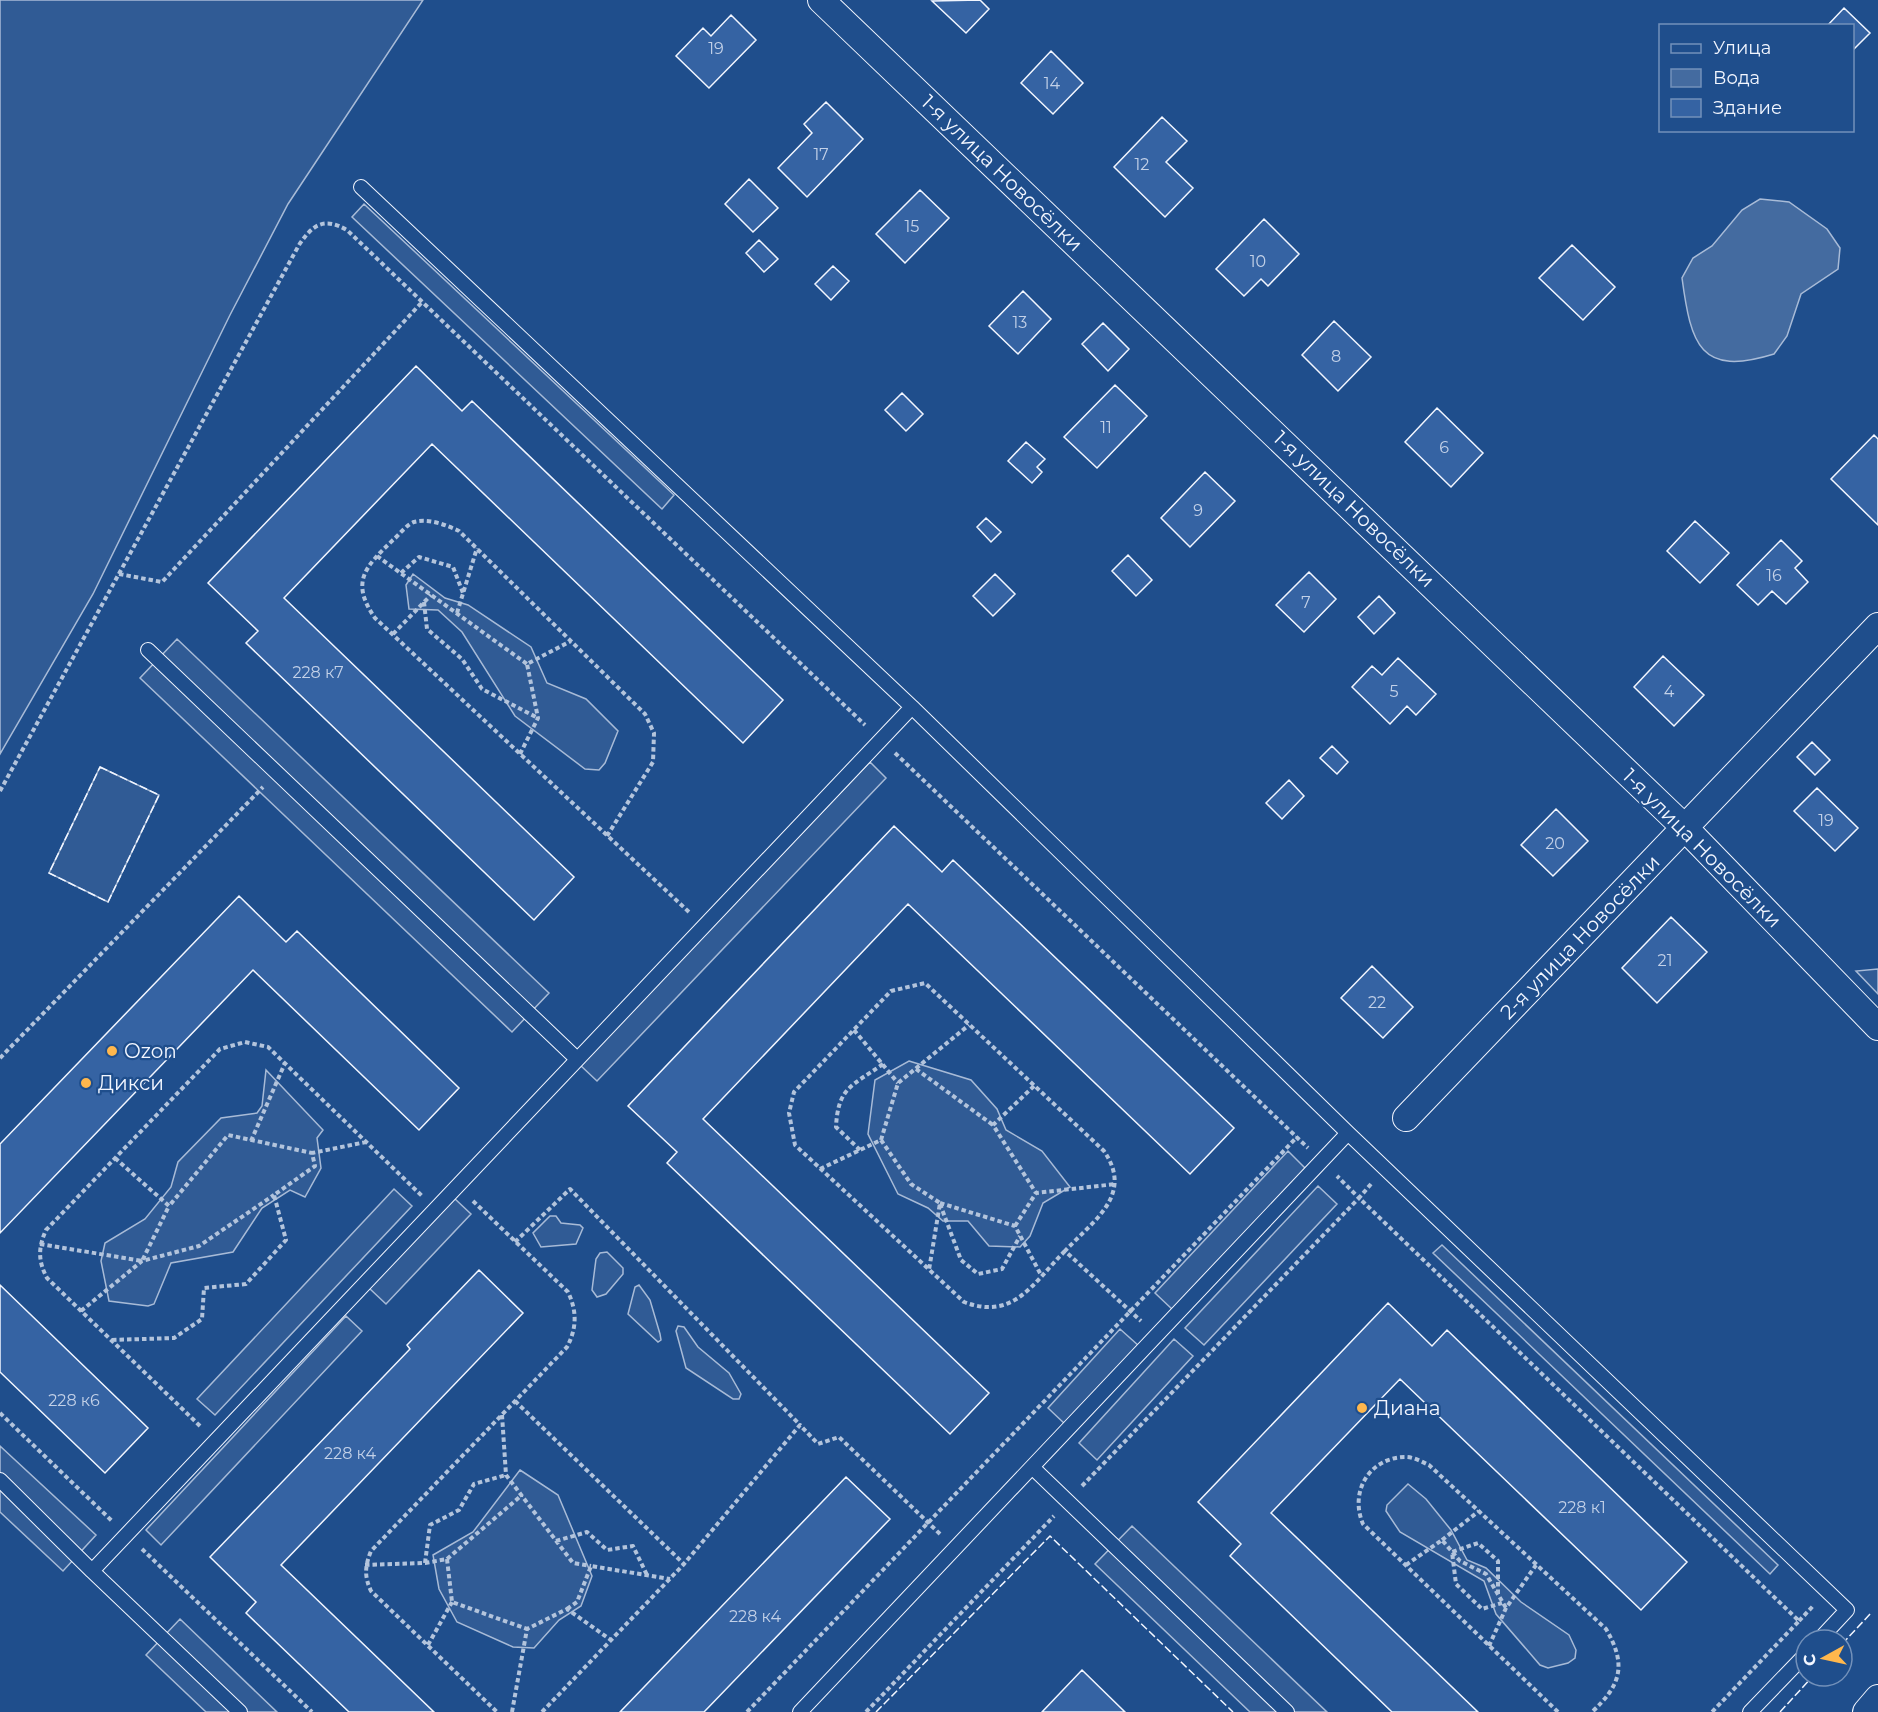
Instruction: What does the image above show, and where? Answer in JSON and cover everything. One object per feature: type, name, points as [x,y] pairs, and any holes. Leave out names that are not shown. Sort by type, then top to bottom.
[{"type":"street","name":"1-я улица Новосёлки","points":[[821,0],[1685,828],[1878,1027]]},
{"type":"street","name":"2-я улица Новосёлки","points":[[1406,1118],[1878,626]]},
{"type":"street","points":[[1866,1712],[1878,1698]]},
{"type":"lane","points":[[361,187],[912,707],[1348,1133],[1847,1610],[1830,1628]]},
{"type":"lane","points":[[148,650],[577,1059]]},
{"type":"lane","points":[[92,1571],[912,707]]},
{"type":"lane","points":[[800,1712],[1348,1133]]},
{"type":"lane","points":[[1032,1467],[1287,1712]]},
{"type":"lane","points":[[0,1480],[240,1712]]},
{"type":"lane","points":[[1750,1712],[1794,1666]]},
{"type":"path","points":[[0,791],[309,229],[326,223],[337,224],[347,230],[423,301],[1799,1621],[1712,1712]]},
{"type":"path","points":[[119,574],[162,582],[423,301]]},
{"type":"path","points":[[608,836],[653,762],[654,733],[645,714],[459,531],[429,521],[412,522],[368,564],[362,583],[364,603],[375,618],[704,926]]},
{"type":"path","points":[[457,613],[477,548]]},
{"type":"path","points":[[377,556],[527,664],[538,718],[520,754]]},
{"type":"path","points":[[401,573],[419,557],[453,567],[463,593]]},
{"type":"path","points":[[393,634],[431,595]]},
{"type":"path","points":[[424,602],[427,629],[462,659],[482,689],[538,718]]},
{"type":"path","points":[[527,664],[571,641]]},
{"type":"path","points":[[0,1058],[277,773]]},
{"type":"path","points":[[925,983],[969,1025],[1104,1150],[1116,1173],[1113,1196],[1105,1209],[1013,1303],[997,1308],[979,1308],[964,1302],[820,1169],[795,1145],[789,1113],[794,1092],[891,991],[925,983]]},
{"type":"path","points":[[969,1025],[898,1083],[882,1140],[911,1184],[940,1203],[1015,1226],[1041,1275]]},
{"type":"path","points":[[854,1030],[898,1083]]},
{"type":"path","points":[[216,1441],[47,1278],[40,1259],[40,1244],[46,1230],[220,1049],[231,1044],[256,1043],[268,1047],[435,1209]]},
{"type":"path","points":[[251,1141],[285,1064]]},
{"type":"path","points":[[860,1150],[836,1127],[837,1105],[843,1092],[883,1064]]},
{"type":"path","points":[[916,1069],[993,1125],[1036,1193]]},
{"type":"path","points":[[993,1125],[1034,1086]]},
{"type":"path","points":[[81,1311],[142,1261],[169,1206],[228,1135],[312,1153],[366,1142]]},
{"type":"path","points":[[747,1712],[1297,1137]]},
{"type":"path","points":[[820,1169],[882,1140]]},
{"type":"path","points":[[40,1244],[142,1261],[199,1246],[315,1166],[312,1153]]},
{"type":"path","points":[[115,1158],[169,1206]]},
{"type":"path","points":[[1036,1193],[1116,1184]]},
{"type":"path","points":[[457,1186],[568,1292],[575,1311],[575,1324],[567,1347],[371,1551],[365,1565],[366,1579],[371,1591],[497,1712]]},
{"type":"path","points":[[515,1242],[570,1189],[818,1444],[839,1437],[955,1549]]},
{"type":"path","points":[[1015,1226],[1036,1193]]},
{"type":"path","points":[[111,1340],[174,1338],[202,1320],[204,1288],[246,1284],[286,1240],[274,1195]]},
{"type":"path","points":[[866,1712],[1359,1198]]},
{"type":"path","points":[[929,1270],[940,1203]]},
{"type":"path","points":[[940,1203],[961,1260],[978,1274],[1002,1269],[1020,1236]]},
{"type":"path","points":[[1065,1251],[1157,1335]]},
{"type":"path","points":[[515,1401],[684,1564]]},
{"type":"path","points":[[0,1413],[312,1712]]},
{"type":"path","points":[[502,1414],[506,1474],[573,1563],[670,1579]]},
{"type":"path","points":[[542,1712],[684,1564],[800,1425]]},
{"type":"path","points":[[1558,1712],[1363,1524],[1358,1513],[1358,1494],[1371,1470],[1389,1459],[1409,1457],[1429,1465],[1606,1629],[1617,1647],[1619,1667],[1616,1684],[1608,1698],[1592,1712]]},
{"type":"path","points":[[425,1563],[430,1525],[459,1510],[474,1484],[506,1474]]},
{"type":"path","points":[[365,1565],[425,1563],[447,1559],[522,1496]]},
{"type":"path","points":[[1405,1566],[1479,1511]]},
{"type":"path","points":[[556,1541],[587,1532],[607,1550],[633,1546],[647,1575]]},
{"type":"path","points":[[1442,1540],[1460,1561],[1486,1574],[1506,1608]]},
{"type":"path","points":[[1452,1552],[1478,1543],[1498,1561],[1498,1594]]},
{"type":"path","points":[[1452,1552],[1456,1584],[1482,1609],[1503,1603]]},
{"type":"path","points":[[428,1645],[452,1602],[447,1559]]},
{"type":"path","points":[[1489,1646],[1506,1608],[1536,1565]]},
{"type":"path","points":[[452,1602],[526,1629],[567,1610],[577,1602],[591,1566]]},
{"type":"path","points":[[567,1610],[611,1640]]},
{"type":"path","points":[[512,1712],[526,1629]]},
{"type":"shaded area","points":[[0,0],[423,0],[288,204],[230,315],[93,594],[0,754]]},
{"type":"shaded area","points":[[364,204],[674,495],[662,509],[352,217]]},
{"type":"shaded area","points":[[413,574],[445,598],[468,605],[531,647],[547,683],[586,699],[618,731],[605,763],[599,770],[585,769],[515,716],[462,632],[438,610],[409,609],[406,585]]},
{"type":"shaded area","points":[[177,639],[549,993],[512,1032],[140,678]]},
{"type":"shaded area","points":[[870,762],[886,778],[597,1081],[580,1065]]},
{"type":"shaded area","points":[[100,767],[159,795],[108,902],[49,873]]},
{"type":"shaded area","points":[[1878,969],[1878,994],[1856,971]]},
{"type":"shaded area","points":[[909,1061],[971,1080],[997,1109],[1006,1130],[1042,1151],[1070,1187],[1043,1203],[1030,1236],[1020,1247],[989,1246],[968,1221],[943,1221],[928,1208],[898,1194],[868,1134],[875,1080]]},
{"type":"shaded area","points":[[266,1070],[323,1130],[317,1138],[321,1168],[305,1197],[290,1190],[262,1208],[233,1252],[171,1263],[154,1304],[148,1306],[109,1301],[101,1261],[105,1243],[145,1219],[171,1187],[178,1162],[221,1118],[257,1113],[262,1106]]},
{"type":"shaded area","points":[[1288,1151],[1306,1169],[1174,1311],[1155,1293]]},
{"type":"shaded area","points":[[1318,1186],[1337,1204],[1204,1345],[1185,1328]]},
{"type":"shaded area","points":[[394,1189],[412,1206],[215,1415],[197,1399]]},
{"type":"shaded area","points":[[454,1198],[471,1214],[386,1304],[369,1288]]},
{"type":"shaded area","points":[[550,1216],[556,1216],[561,1223],[580,1225],[583,1228],[576,1244],[541,1247],[533,1233]]},
{"type":"shaded area","points":[[1442,1245],[1778,1565],[1770,1574],[1433,1253]]},
{"type":"shaded area","points":[[607,1252],[623,1268],[623,1274],[606,1294],[597,1297],[592,1290],[596,1259],[600,1253]]},
{"type":"shaded area","points":[[639,1285],[650,1300],[660,1334],[661,1340],[658,1342],[628,1314],[635,1287]]},
{"type":"shaded area","points":[[346,1316],[362,1331],[161,1545],[146,1530]]},
{"type":"shaded area","points":[[678,1326],[684,1327],[698,1347],[729,1373],[741,1394],[739,1399],[733,1399],[686,1368],[676,1331]]},
{"type":"shaded area","points":[[1120,1329],[1139,1346],[1066,1425],[1048,1408]]},
{"type":"shaded area","points":[[1174,1339],[1193,1356],[1097,1460],[1079,1443]]},
{"type":"shaded area","points":[[0,1446],[96,1535],[63,1571],[0,1512]]},
{"type":"shaded area","points":[[520,1470],[558,1495],[592,1576],[581,1606],[559,1620],[534,1648],[513,1647],[457,1622],[439,1589],[433,1555],[473,1532]]},
{"type":"shaded area","points":[[1408,1484],[1426,1499],[1451,1530],[1467,1560],[1486,1568],[1521,1602],[1569,1635],[1576,1650],[1575,1658],[1568,1663],[1548,1668],[1540,1665],[1496,1614],[1484,1581],[1400,1532],[1386,1511],[1387,1505]]},
{"type":"shaded area","points":[[1132,1526],[1327,1712],[1250,1712],[1095,1564]]},
{"type":"shaded area","points":[[180,1619],[277,1712],[206,1712],[146,1655]]},
{"type":"water","points":[[1760,199],[1789,202],[1827,229],[1840,248],[1838,269],[1801,294],[1787,336],[1774,354],[1749,360],[1730,361],[1715,358],[1704,350],[1696,338],[1690,321],[1682,278],[1693,258],[1712,246],[1742,210]]},
{"type":"building","points":[[980,0],[989,9],[966,33],[932,1]]},
{"type":"building","points":[[1844,8],[1870,33],[1854,49],[1854,24],[1829,24]]},
{"type":"building","points":[[731,15],[756,40],[709,88],[676,56],[703,28],[711,36]]},
{"type":"building","points":[[1051,51],[1083,83],[1053,114],[1021,83]]},
{"type":"building","points":[[826,102],[863,139],[807,197],[778,168],[812,133],[804,124]]},
{"type":"building","points":[[1162,117],[1187,141],[1166,162],[1193,188],[1165,217],[1114,167]]},
{"type":"building","points":[[749,179],[778,208],[753,232],[725,204]]},
{"type":"building","points":[[920,190],[949,218],[905,263],[876,234]]},
{"type":"building","points":[[1264,219],[1299,254],[1268,286],[1261,279],[1244,296],[1216,269]]},
{"type":"building","points":[[759,240],[778,259],[764,272],[746,253]]},
{"type":"building","points":[[1572,245],[1615,287],[1583,320],[1539,278]]},
{"type":"building","points":[[833,266],[849,281],[831,300],[815,284]]},
{"type":"building","points":[[1023,291],[1051,319],[1018,354],[989,326]]},
{"type":"building","points":[[1334,321],[1371,357],[1338,391],[1302,355]]},
{"type":"building","points":[[1103,323],[1129,349],[1108,371],[1082,344]]},
{"type":"building","points":[[416,366],[462,411],[472,401],[783,700],[743,743],[432,444],[284,598],[574,877],[534,920],[246,643],[258,631],[208,583]]},
{"type":"building","points":[[1115,385],[1147,416],[1097,468],[1064,437]]},
{"type":"building","points":[[902,393],[923,414],[906,431],[885,410]]},
{"type":"building","points":[[1437,408],[1483,453],[1451,487],[1405,442]]},
{"type":"building","points":[[1874,435],[1878,439],[1878,525],[1831,479]]},
{"type":"building","points":[[1026,442],[1045,459],[1037,467],[1042,472],[1032,483],[1008,461]]},
{"type":"building","points":[[1205,472],[1235,501],[1190,547],[1161,518]]},
{"type":"building","points":[[986,518],[1001,532],[991,542],[977,527]]},
{"type":"building","points":[[1695,521],[1729,553],[1700,583],[1667,551]]},
{"type":"building","points":[[1781,540],[1802,561],[1795,568],[1808,582],[1786,604],[1772,591],[1758,605],[1737,585]]},
{"type":"building","points":[[1128,555],[1152,580],[1136,596],[1112,571]]},
{"type":"building","points":[[1309,572],[1336,599],[1304,632],[1276,605]]},
{"type":"building","points":[[995,574],[1015,594],[993,616],[973,596]]},
{"type":"building","points":[[1379,596],[1395,613],[1374,634],[1358,617]]},
{"type":"building","points":[[1663,656],[1704,695],[1674,726],[1634,687]]},
{"type":"building","points":[[1398,658],[1436,694],[1416,715],[1407,706],[1390,724],[1352,687],[1372,666],[1382,675]]},
{"type":"building","points":[[1812,742],[1830,760],[1815,775],[1797,757]]},
{"type":"building","points":[[1332,746],[1348,762],[1337,774],[1320,758]]},
{"type":"building","points":[[1289,780],[1304,796],[1282,819],[1266,803]]},
{"type":"building","points":[[1817,788],[1858,828],[1835,851],[1794,811]]},
{"type":"building","points":[[1556,809],[1588,841],[1553,876],[1521,845]]},
{"type":"building","points":[[894,826],[942,872],[953,860],[1234,1128],[1190,1174],[908,904],[703,1119],[989,1393],[950,1434],[667,1163],[677,1152],[628,1106]]},
{"type":"building","points":[[239,896],[286,942],[297,931],[459,1088],[419,1130],[253,970],[0,1233],[0,1144]]},
{"type":"building","points":[[1671,917],[1707,952],[1657,1003],[1622,968]]},
{"type":"building","points":[[1372,966],[1413,1007],[1383,1038],[1341,998]]},
{"type":"building","points":[[479,1270],[523,1313],[281,1565],[434,1712],[349,1712],[246,1613],[256,1602],[210,1557],[410,1349],[407,1345]]},
{"type":"building","points":[[0,1285],[148,1428],[105,1473],[0,1372]]},
{"type":"building","points":[[1388,1303],[1432,1346],[1447,1330],[1687,1562],[1641,1610],[1400,1379],[1271,1513],[1478,1712],[1392,1712],[1230,1556],[1241,1544],[1198,1502]]},
{"type":"building","points":[[846,1477],[890,1519],[704,1712],[620,1712]]},
{"type":"building","points":[[1082,1670],[1125,1712],[1042,1712]]},
{"type":"fence","points":[[100,767],[159,795],[108,902],[49,873],[100,767]]},
{"type":"fence","points":[[876,1712],[1050,1536],[1233,1712]]},
{"type":"fence","points":[[1854,1631],[1872,1612]]},
{"type":"fence","points":[[1780,1712],[1802,1688]]},
{"type":"place","name":"Ozon","points":[[112,1051]]},
{"type":"place","name":"Дикси","points":[[86,1083]]},
{"type":"place","name":"Диана","points":[[1362,1408]]}]
